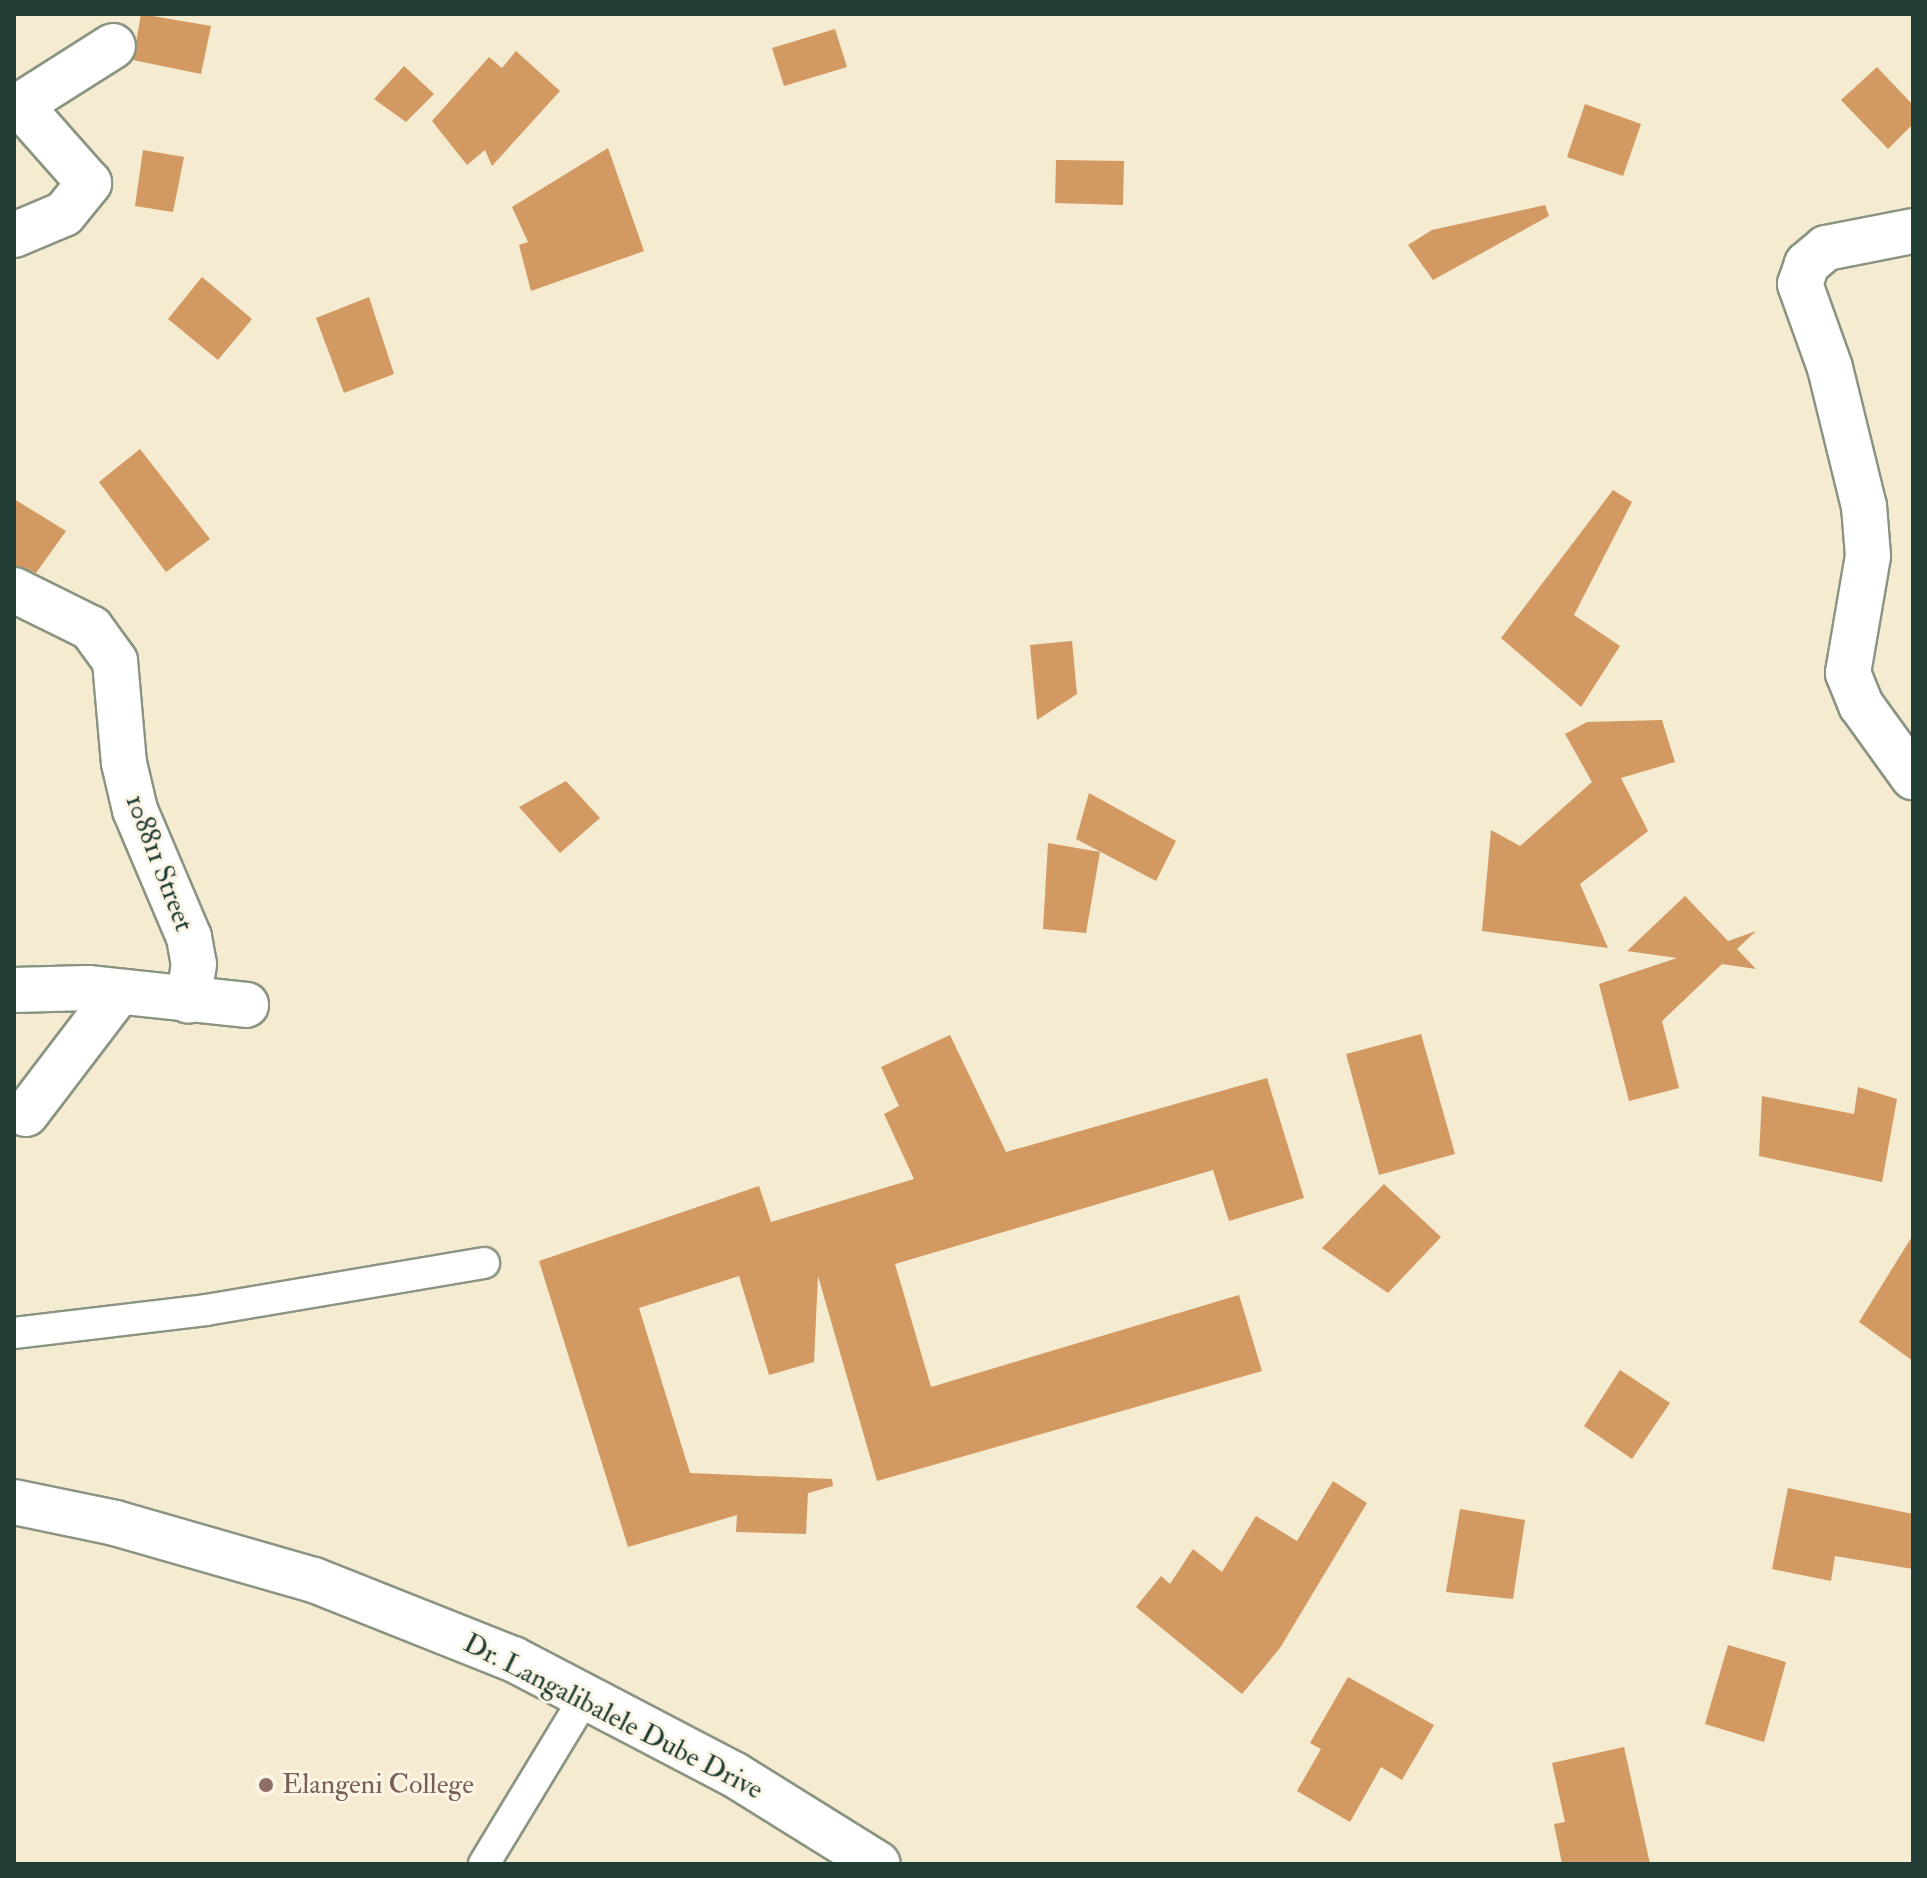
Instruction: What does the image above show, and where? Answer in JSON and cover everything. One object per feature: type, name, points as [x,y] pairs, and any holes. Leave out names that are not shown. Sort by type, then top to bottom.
[{"type":"street","points":[[14,235],[64,214],[89,183],[20,105],[113,46]]},
{"type":"street","points":[[1913,231],[1826,248],[1807,264],[1800,284],[1830,368],[1864,506],[1868,556],[1848,673],[1861,705],[1913,777]]},
{"type":"street","name":"108811 Street","points":[[14,590],[91,628],[115,661],[124,763],[135,810],[178,906],[192,950],[188,1001]]},
{"type":"street","points":[[14,990],[119,992],[246,1005]]},
{"type":"street","points":[[18,1109],[119,992]]},
{"type":"street","name":"Dr. Langalibalele Dube Drive","points":[[14,1502],[115,1523],[314,1580],[513,1659],[735,1775],[878,1864]]},
{"type":"lane","points":[[14,1333],[206,1310],[484,1263]]},
{"type":"lane","points":[[484,1864],[585,1697]]},
{"type":"building","points":[[141,14],[211,26],[201,74],[133,60]]},
{"type":"building","points":[[835,29],[847,67],[784,86],[772,48]]},
{"type":"building","points":[[516,51],[560,91],[492,166],[485,150],[467,165],[432,121],[489,57],[502,68]]},
{"type":"building","points":[[404,66],[434,94],[406,122],[374,99]]},
{"type":"building","points":[[1877,67],[1913,105],[1913,124],[1888,149],[1841,100]]},
{"type":"building","points":[[1585,104],[1641,124],[1623,176],[1567,157]]},
{"type":"building","points":[[608,148],[644,251],[531,291],[519,245],[528,242],[512,207]]},
{"type":"building","points":[[143,150],[184,157],[173,212],[135,206]]},
{"type":"building","points":[[1056,160],[1124,161],[1123,205],[1055,203]]},
{"type":"building","points":[[1545,205],[1549,216],[1433,280],[1408,245],[1432,230]]},
{"type":"building","points":[[202,277],[252,319],[218,360],[168,319]]},
{"type":"building","points":[[369,297],[394,374],[344,393],[316,318]]},
{"type":"building","points":[[140,449],[210,539],[166,572],[99,482]]},
{"type":"building","points":[[1613,490],[1632,502],[1574,615],[1620,646],[1581,707],[1501,638]]},
{"type":"building","points":[[14,499],[66,531],[36,573],[14,565]]},
{"type":"building","points":[[1072,641],[1077,694],[1037,720],[1030,645]]},
{"type":"building","points":[[1662,720],[1675,762],[1621,778],[1648,831],[1580,884],[1608,948],[1482,931],[1491,830],[1520,846],[1592,782],[1565,734],[1587,722]]},
{"type":"building","points":[[566,781],[600,818],[560,853],[519,807]]},
{"type":"building","points":[[1089,793],[1176,841],[1156,881],[1076,839]]},
{"type":"building","points":[[1048,843],[1100,852],[1086,933],[1043,929]]},
{"type":"building","points":[[1685,896],[1728,941],[1756,931],[1737,949],[1756,969],[1722,964],[1662,1021],[1679,1088],[1629,1101],[1599,984],[1677,958],[1627,951]]},
{"type":"building","points":[[1421,1034],[1455,1154],[1379,1175],[1346,1054]]},
{"type":"building","points":[[950,1035],[1006,1152],[1267,1078],[1304,1198],[1229,1221],[1213,1170],[895,1264],[931,1387],[1239,1295],[1262,1371],[877,1481],[818,1276],[814,1362],[769,1375],[739,1276],[639,1308],[690,1473],[832,1479],[833,1486],[808,1493],[806,1534],[736,1532],[737,1515],[628,1547],[539,1261],[759,1186],[771,1222],[914,1179],[884,1114],[899,1106],[881,1067]]},
{"type":"building","points":[[1858,1087],[1897,1099],[1882,1182],[1759,1156],[1762,1096],[1854,1114]]},
{"type":"building","points":[[1384,1184],[1441,1237],[1388,1293],[1322,1248]]},
{"type":"building","points":[[1913,1235],[1913,1361],[1859,1322]]},
{"type":"building","points":[[1620,1370],[1670,1403],[1632,1459],[1584,1426]]},
{"type":"building","points":[[1333,1481],[1367,1503],[1280,1648],[1242,1694],[1136,1607],[1161,1576],[1170,1584],[1193,1549],[1222,1572],[1256,1516],[1297,1541]]},
{"type":"building","points":[[1788,1488],[1913,1514],[1913,1569],[1835,1556],[1831,1581],[1772,1569]]},
{"type":"building","points":[[1460,1509],[1525,1520],[1513,1599],[1446,1592]]},
{"type":"building","points":[[1728,1645],[1786,1662],[1764,1742],[1705,1724]]},
{"type":"building","points":[[1348,1677],[1434,1725],[1402,1780],[1381,1767],[1350,1822],[1297,1791],[1321,1749],[1310,1743]]},
{"type":"building","points":[[1624,1747],[1650,1864],[1562,1864],[1554,1824],[1565,1822],[1552,1763]]},
{"type":"place","name":"Elangeni College","points":[[266,1785]]}]
